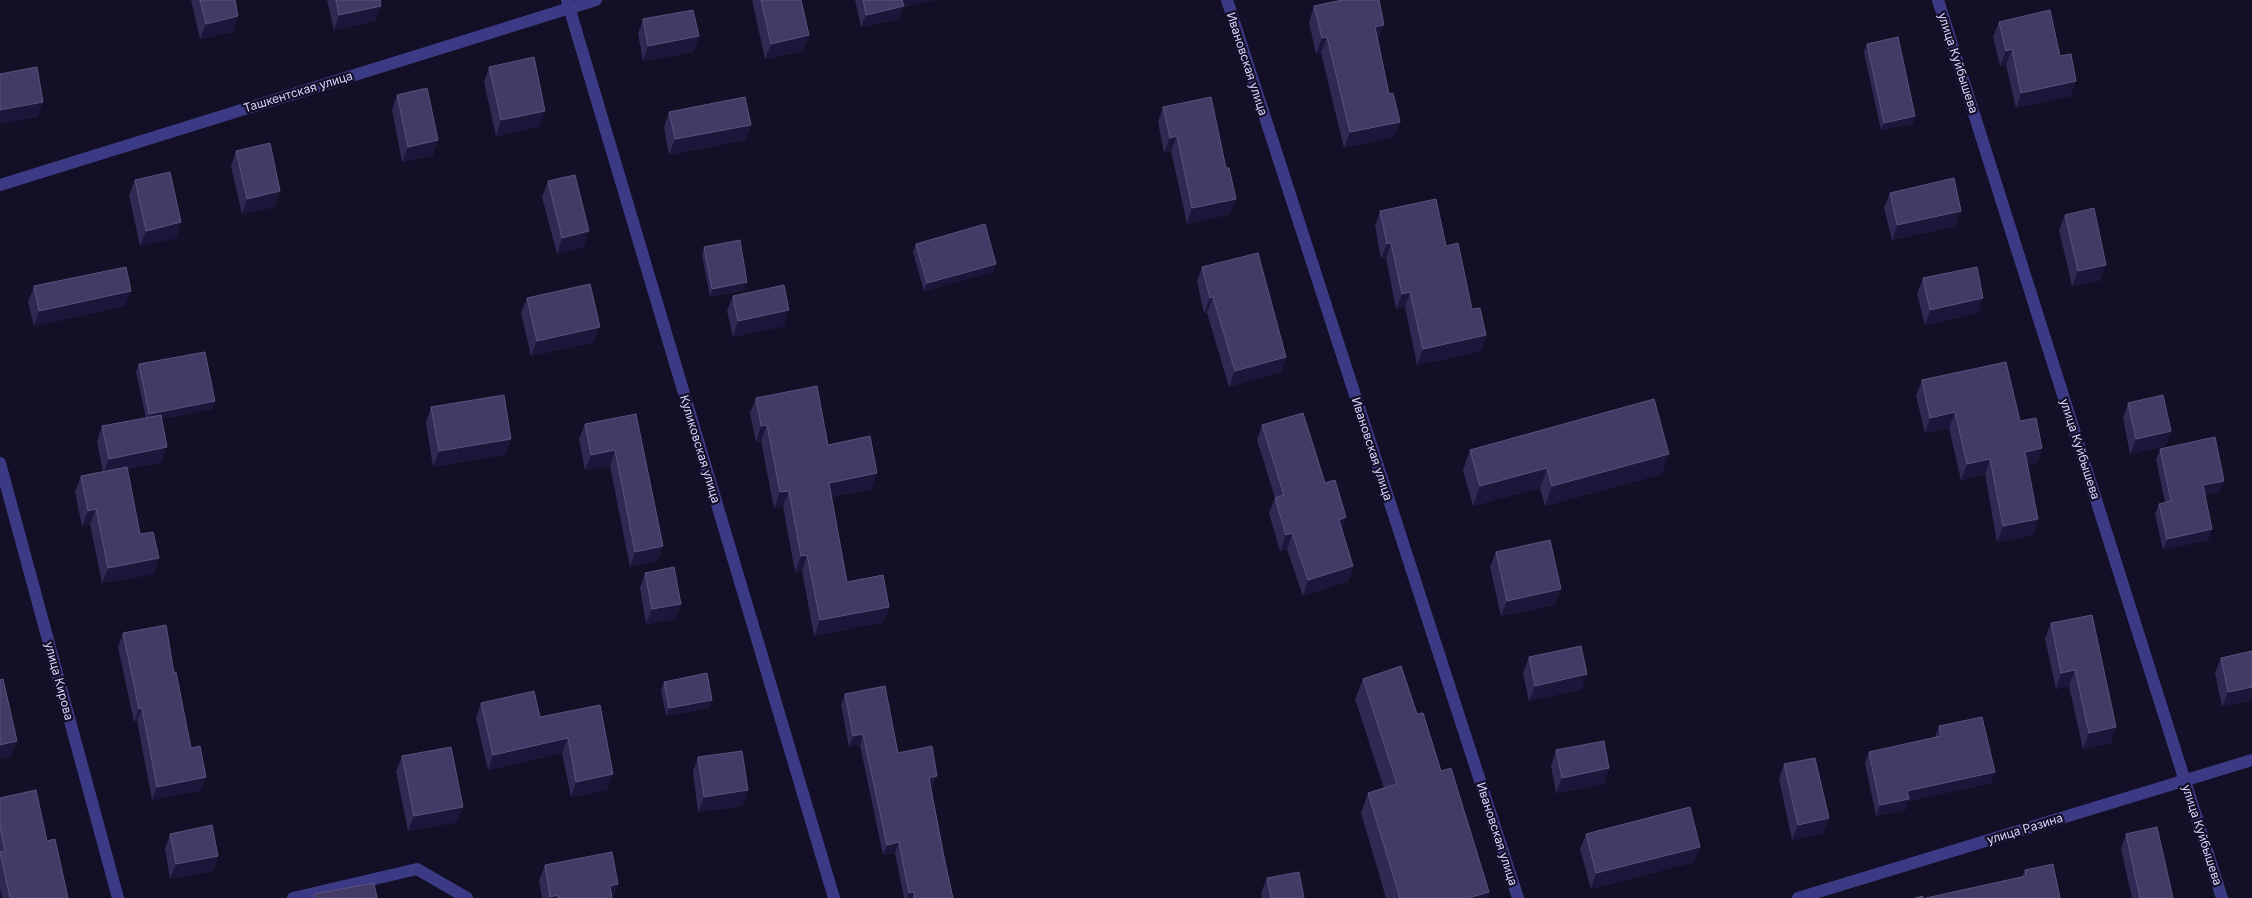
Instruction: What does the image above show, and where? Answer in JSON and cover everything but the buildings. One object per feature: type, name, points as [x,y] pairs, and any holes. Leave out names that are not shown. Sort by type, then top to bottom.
[{"type":"street","name":"Ташкентская улица","points":[[0,185],[568,4],[596,0]]},
{"type":"street","name":"Ивановская улица","points":[[1227,0],[1518,898]]},
{"type":"street","name":"улица Куйбышева","points":[[1938,0],[2222,898]]},
{"type":"street","name":"Куликовская улица","points":[[568,4],[834,898]]},
{"type":"street","name":"улица Кирова","points":[[0,463],[118,898]]},
{"type":"street","name":"улица Разина","points":[[1798,898],[2252,760]]},
{"type":"street","points":[[293,898],[417,869],[467,898]]}]
